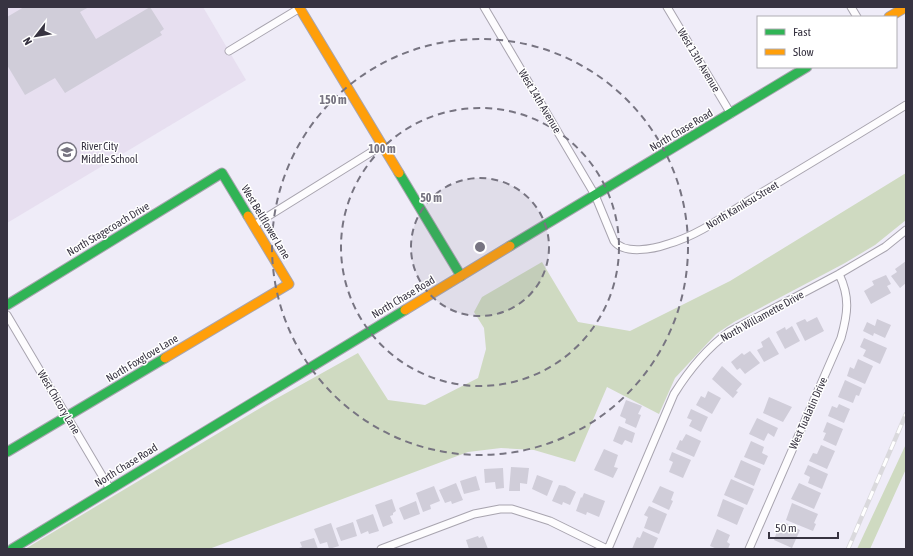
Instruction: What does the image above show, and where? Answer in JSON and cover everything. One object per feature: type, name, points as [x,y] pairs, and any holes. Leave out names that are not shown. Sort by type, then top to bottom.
[{"type":"street","name":"West 14th Avenue","points":[[484,7],[595,195]]},
{"type":"street","name":"West 13th Avenue","points":[[667,7],[731,114]]},
{"type":"street","points":[[851,7],[856,16]]},
{"type":"street","points":[[891,16],[906,7]]},
{"type":"street","points":[[229,51],[299,8],[381,146],[461,276]]},
{"type":"street","name":"North Chase Road","points":[[12,549],[805,68]]},
{"type":"street","name":"North Kaniksu Street","points":[[595,195],[616,245],[634,250],[653,248],[669,244],[705,227],[906,105]]},
{"type":"street","points":[[254,225],[381,146]]},
{"type":"street","name":"West Bellflower Lane","points":[[222,173],[289,284]]},
{"type":"street","name":"North Stagecoach Drive","points":[[7,305],[222,173]]},
{"type":"street","name":"North Willamette Drive","points":[[608,549],[674,394],[692,367],[716,342],[729,332],[839,274],[885,247],[906,230]]},
{"type":"street","name":"West Tualatin Drive","points":[[749,549],[842,338],[846,322],[848,302],[845,287],[839,274]]},
{"type":"street","name":"North Foxglove Lane","points":[[7,452],[289,284]]},
{"type":"street","name":"West Chicory Lane","points":[[7,315],[110,489]]},
{"type":"street","points":[[381,549],[474,514],[500,509],[512,509],[550,521],[608,549]]},
{"type":"shaded area","name":"River City Middle School","points":[[7,7],[203,7],[246,80],[7,223]]},
{"type":"green space","points":[[906,173],[906,220],[875,245],[845,263],[734,322],[716,334],[675,378],[659,414],[607,387],[575,462],[534,450],[501,448],[468,452],[209,549],[25,549],[272,401],[358,353],[388,400],[425,405],[478,378],[486,349],[484,328],[474,312],[482,297],[542,262],[578,322],[630,331],[730,281]]},
{"type":"green space","points":[[906,444],[906,469],[870,549],[857,549]]},
{"type":"building","points":[[24,7],[89,7],[80,12],[96,39],[150,7],[164,29],[160,32],[162,35],[65,93],[55,78],[25,95],[7,65],[7,17]]},
{"type":"building","points":[[906,261],[906,283],[900,288],[891,276],[897,272],[895,269]]},
{"type":"building","points":[[886,275],[891,284],[887,286],[891,293],[871,304],[864,291],[874,285],[872,281]]},
{"type":"building","points":[[817,317],[824,331],[805,341],[796,323],[805,319],[807,322]]},
{"type":"building","points":[[877,319],[891,325],[885,338],[874,333],[873,336],[863,331],[867,322],[875,326]]},
{"type":"building","points":[[792,326],[800,341],[785,349],[776,332],[785,327],[786,330]]},
{"type":"building","points":[[769,337],[779,354],[764,362],[757,350],[763,347],[761,342]]},
{"type":"building","points":[[864,338],[887,348],[880,364],[863,356],[866,350],[860,347]]},
{"type":"building","points":[[750,351],[760,363],[745,374],[740,368],[737,370],[731,362],[742,353],[744,355]]},
{"type":"building","points":[[858,359],[873,366],[865,384],[847,376],[850,367],[854,369]]},
{"type":"building","points":[[722,366],[742,384],[736,391],[738,392],[733,398],[712,379]]},
{"type":"building","points":[[845,380],[862,388],[859,396],[856,395],[853,403],[838,397]]},
{"type":"building","points":[[708,391],[721,398],[712,414],[696,405],[701,396],[705,398]]},
{"type":"building","points":[[769,397],[792,407],[783,422],[763,413]]},
{"type":"building","points":[[626,400],[642,406],[638,414],[641,415],[636,428],[625,423],[626,419],[620,416]]},
{"type":"building","points":[[839,404],[850,409],[844,423],[828,416],[832,406],[837,408]]},
{"type":"building","points":[[691,409],[708,417],[701,432],[689,426],[692,420],[687,418]]},
{"type":"building","points":[[757,418],[778,428],[774,437],[768,433],[764,441],[749,434]]},
{"type":"building","points":[[827,422],[843,429],[836,446],[823,440],[826,433],[823,432]]},
{"type":"building","points":[[619,426],[635,433],[632,443],[625,440],[622,445],[613,441]]},
{"type":"building","points":[[686,434],[701,441],[694,457],[676,449],[680,440],[682,441]]},
{"type":"building","points":[[751,441],[764,447],[762,453],[768,456],[764,465],[744,457]]},
{"type":"building","points":[[821,445],[835,451],[827,469],[809,461],[813,453],[817,454]]},
{"type":"building","points":[[604,449],[618,455],[614,467],[618,468],[613,478],[594,470]]},
{"type":"building","points":[[672,452],[691,460],[683,478],[669,472],[673,462],[669,460]]},
{"type":"building","points":[[741,460],[761,469],[754,486],[734,477]]},
{"type":"building","points":[[808,465],[828,474],[822,489],[808,483],[810,477],[804,474]]},
{"type":"building","points":[[511,467],[529,468],[527,484],[520,483],[520,491],[509,491]]},
{"type":"building","points":[[503,468],[504,488],[496,489],[495,482],[485,483],[484,469]]},
{"type":"building","points":[[537,475],[553,481],[547,496],[532,489]]},
{"type":"building","points":[[476,476],[480,490],[464,494],[460,481]]},
{"type":"building","points":[[731,479],[754,489],[747,505],[724,495]]},
{"type":"building","points":[[456,483],[463,500],[452,504],[451,501],[445,503],[439,490]]},
{"type":"building","points":[[799,483],[821,493],[814,509],[791,499]]},
{"type":"building","points":[[559,485],[565,486],[576,492],[570,505],[563,502],[562,505],[552,501]]},
{"type":"building","points":[[434,486],[440,501],[430,505],[431,509],[423,512],[416,493]]},
{"type":"building","points":[[660,486],[674,492],[671,500],[673,501],[669,510],[652,502]]},
{"type":"building","points":[[584,493],[605,501],[599,517],[587,512],[586,515],[576,511]]},
{"type":"building","points":[[392,499],[396,511],[390,516],[393,523],[383,527],[375,505]]},
{"type":"building","points":[[723,499],[744,508],[737,525],[717,516]]},
{"type":"building","points":[[416,501],[420,514],[404,520],[399,508]]},
{"type":"building","points":[[792,503],[818,514],[814,523],[816,524],[813,531],[786,520]]},
{"type":"building","points":[[649,506],[667,514],[659,534],[644,528],[648,517],[644,515]]},
{"type":"building","points":[[373,514],[379,531],[369,534],[368,531],[361,534],[356,520]]},
{"type":"building","points":[[353,522],[357,536],[341,541],[336,528]]},
{"type":"building","points":[[331,523],[339,546],[329,549],[327,542],[320,544],[314,529]]},
{"type":"building","points":[[786,523],[800,530],[792,548],[774,540],[777,531],[781,533]]},
{"type":"building","points":[[717,529],[730,535],[727,542],[730,544],[728,549],[717,549],[710,546]]},
{"type":"building","points":[[643,531],[658,538],[653,549],[632,549],[637,537],[640,538]]},
{"type":"building","points":[[478,536],[479,538],[483,536],[488,549],[469,549],[466,540]]},
{"type":"building","points":[[314,538],[318,549],[299,548],[302,547],[300,542]]},
{"type":"railway","points":[[848,549],[906,414]]},
{"type":"traffic: fast","points":[[510,246],[805,68]]},
{"type":"traffic: fast","points":[[7,305],[222,173],[248,216]]},
{"type":"traffic: fast","points":[[399,173],[461,276]]},
{"type":"traffic: fast","points":[[12,549],[405,310]]},
{"type":"traffic: fast","points":[[7,452],[165,358]]},
{"type":"traffic: slow","points":[[299,7],[399,173]]},
{"type":"traffic: slow","points":[[891,16],[906,7]]},
{"type":"traffic: slow","points":[[165,358],[289,284],[248,216]]},
{"type":"traffic: slow","points":[[405,310],[510,246]]},
{"type":"place","name":"River City Middle School","points":[[67,152]]}]
